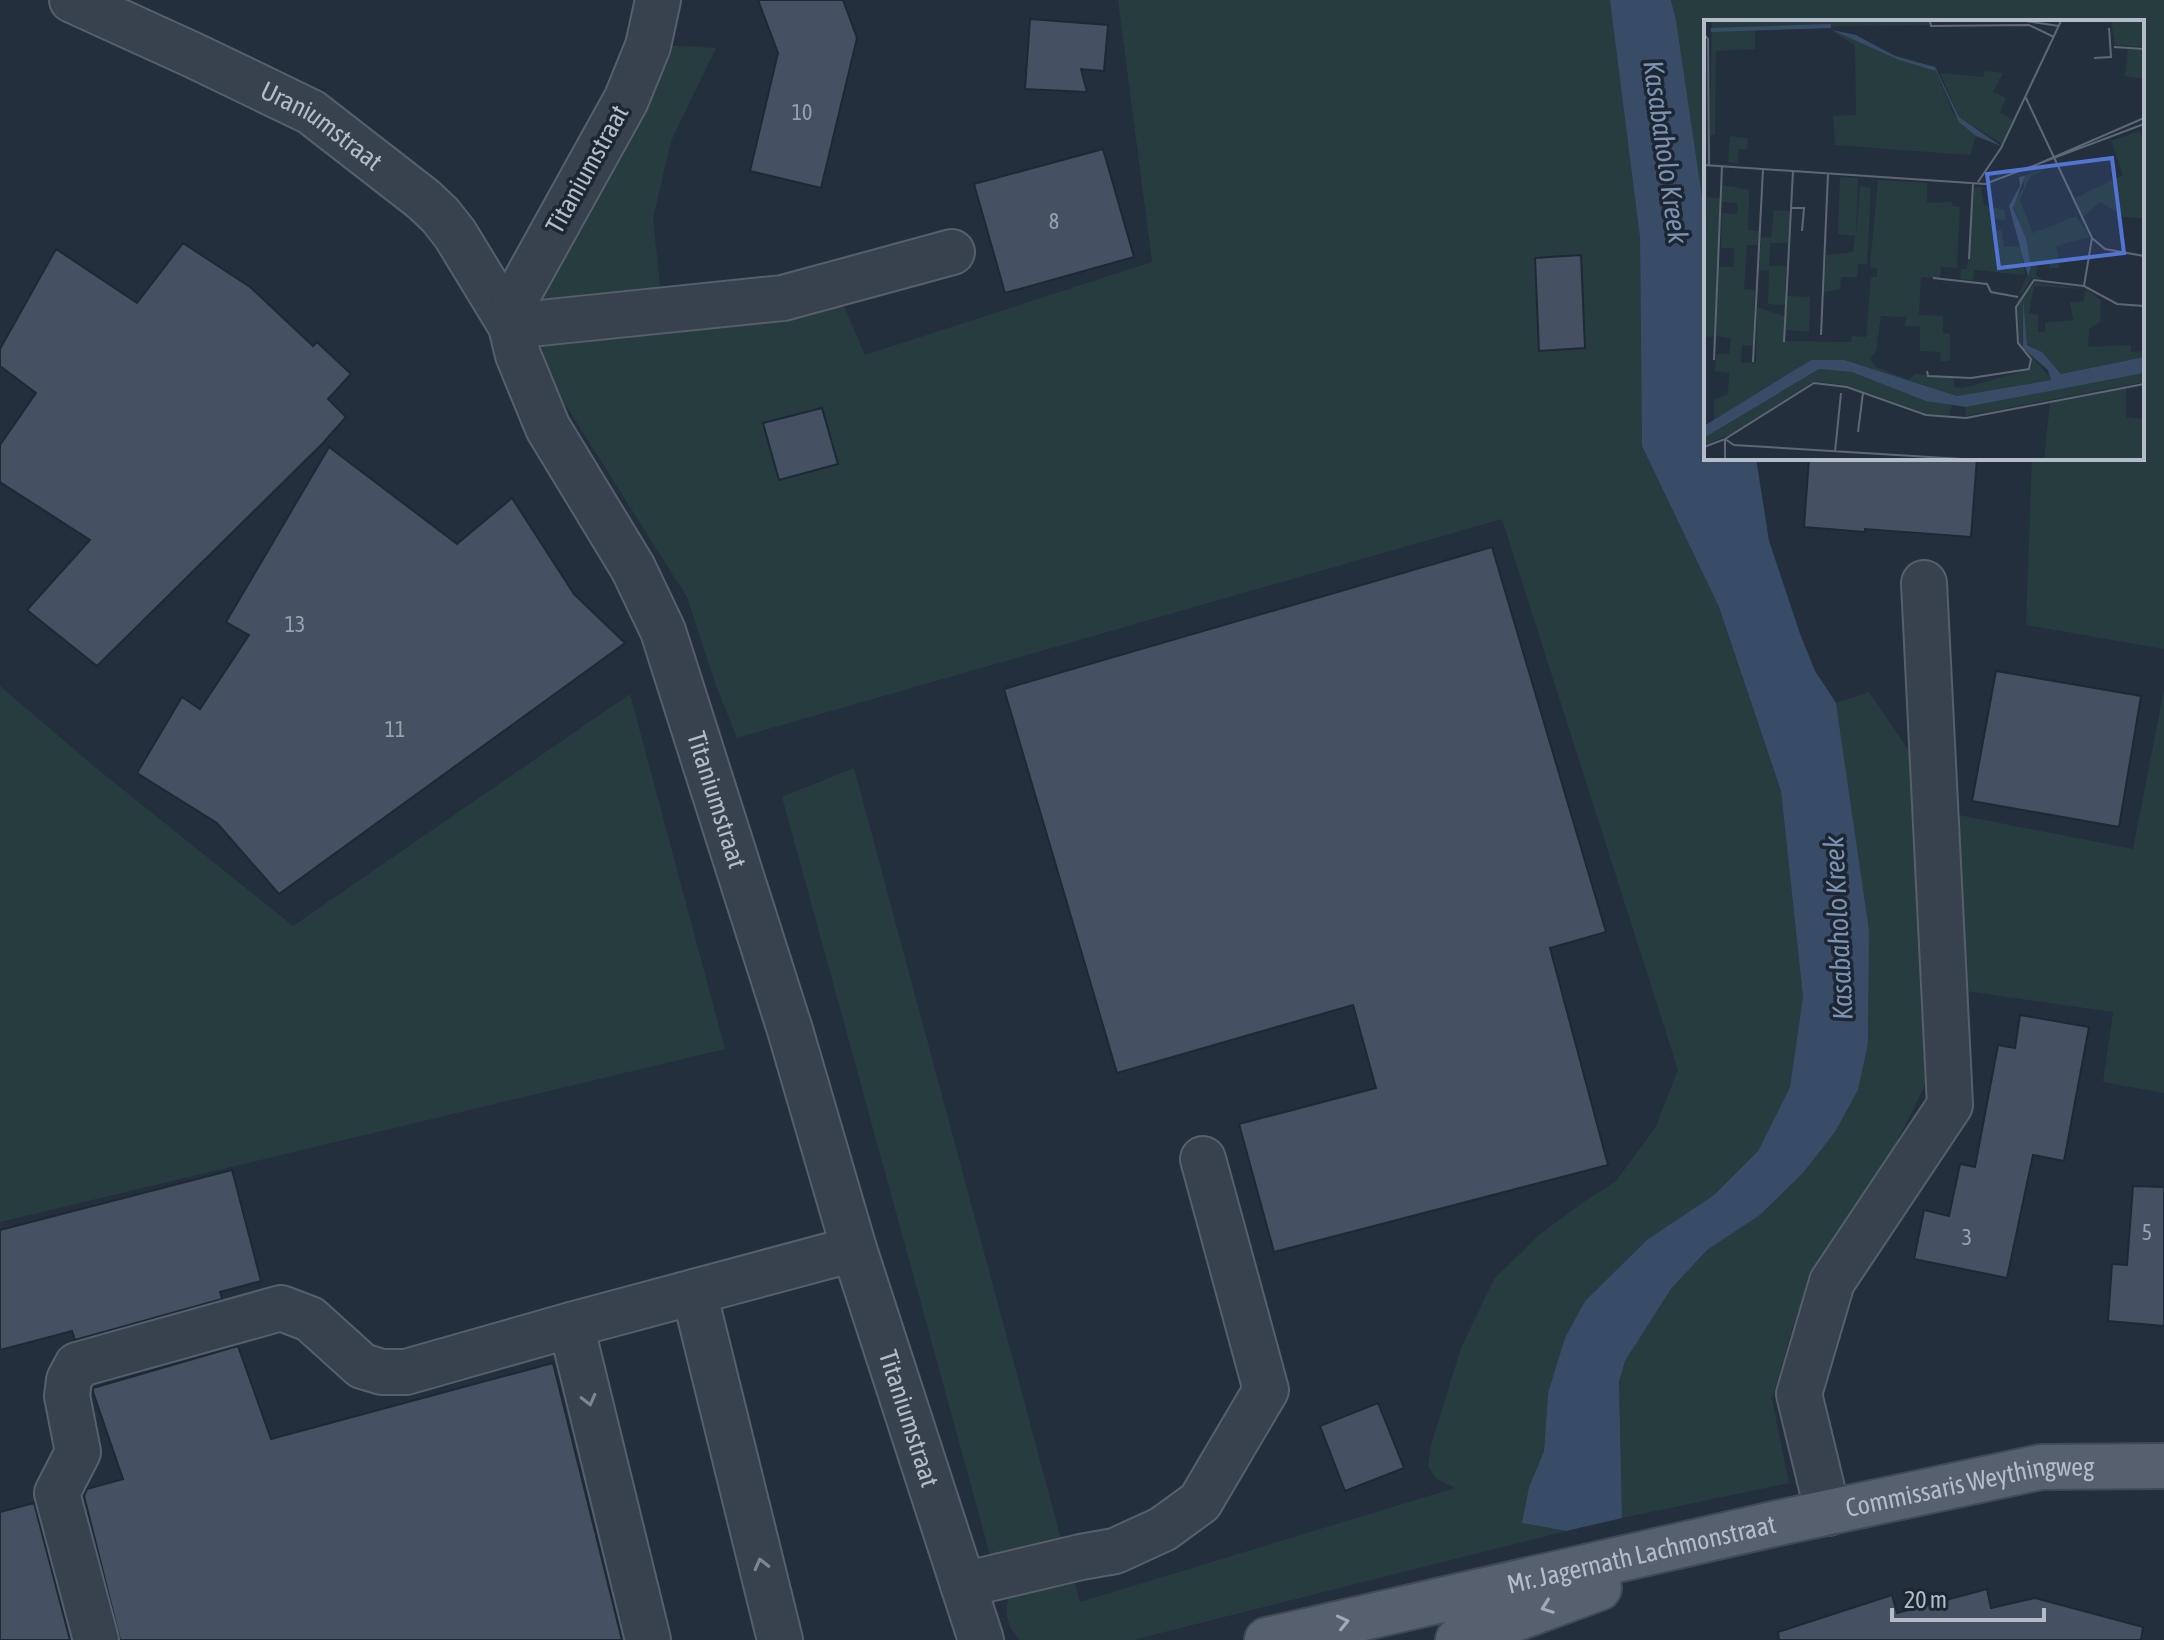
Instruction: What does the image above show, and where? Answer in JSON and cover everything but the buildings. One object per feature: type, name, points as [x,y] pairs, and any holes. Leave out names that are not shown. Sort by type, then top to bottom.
[{"type":"main road","name":"Commissaris Weythingweg","points":[[1778,1523],[2041,1467],[2164,1466]]},
{"type":"main road","name":"Mr. Jagernath Lachmonstraat","points":[[1267,1640],[1778,1523]]},
{"type":"main road","name":"Mr. Jagernath Lachmonstraat","points":[[1458,1640],[1778,1523]]},
{"type":"street","name":"Uraniumstraat","points":[[72,0],[311,112],[440,215],[511,326]]},
{"type":"street","name":"Titaniumstraat","points":[[658,0],[648,46],[626,100],[514,302],[511,326],[518,355],[548,428],[633,568],[663,631],[790,1030],[854,1249],[981,1640]]},
{"type":"street","points":[[511,326],[783,298],[952,252]]},
{"type":"street","points":[[1828,1513],[1799,1394],[1827,1296],[1832,1282],[1950,1105],[1924,583]]},
{"type":"street","points":[[963,1585],[1115,1551],[1163,1529],[1200,1502],[1266,1390],[1203,1159]]},
{"type":"street","points":[[96,1640],[57,1493],[78,1452],[67,1396],[69,1380],[77,1365],[281,1308],[310,1319],[362,1366],[382,1372],[406,1372],[854,1249]]},
{"type":"street","points":[[694,1292],[780,1640]]},
{"type":"street","points":[[571,1325],[648,1640]]},
{"type":"green space","points":[[1118,0],[1610,0],[1640,238],[1642,446],[1719,607],[1781,791],[1803,997],[1790,1087],[1758,1151],[1714,1195],[1648,1239],[1585,1301],[1548,1393],[1544,1451],[1529,1487],[1522,1523],[1566,1531],[1133,1640],[1020,1640],[1007,1618],[1010,1592],[1072,1572],[1080,1602],[1455,1488],[1437,1479],[1428,1466],[1431,1445],[1461,1348],[1494,1279],[1539,1235],[1616,1181],[1655,1128],[1678,1070],[1502,519],[737,738],[687,597],[561,398],[542,353],[543,338],[608,323],[768,322],[844,306],[865,355],[1152,262]]},
{"type":"green space","points":[[1671,0],[2164,0],[2164,649],[2026,625],[2032,460],[2144,460],[2144,20],[1704,20],[1704,210]]},
{"type":"green space","points":[[663,45],[716,48],[671,141],[653,219],[661,294],[544,305],[543,295],[624,153]]},
{"type":"green space","points":[[0,686],[96,768],[293,926],[630,694],[725,1049],[0,1222]]},
{"type":"green space","points":[[2164,690],[2164,1093],[2103,1082],[2113,1012],[1959,990],[1949,813],[2133,849]]},
{"type":"green space","points":[[1869,692],[1909,751],[1935,1013],[1931,1073],[1894,1148],[1844,1221],[1793,1326],[1772,1399],[1789,1483],[1622,1518],[1619,1382],[1625,1361],[1671,1289],[1707,1250],[1760,1215],[1803,1173],[1835,1132],[1858,1090],[1868,1044],[1869,930],[1836,703]]},
{"type":"green space","points":[[854,768],[1063,1546],[992,1562],[782,797]]},
{"type":"water","name":"Kasabaholo Kreek","points":[[1610,0],[1671,0],[1704,210],[1704,460],[1756,460],[1769,541],[1815,671],[1836,703],[1869,930],[1868,1044],[1858,1090],[1835,1132],[1803,1173],[1760,1215],[1707,1250],[1671,1289],[1625,1361],[1619,1382],[1622,1518],[1566,1531],[1522,1523],[1529,1487],[1544,1451],[1548,1393],[1565,1338],[1585,1301],[1648,1239],[1714,1195],[1758,1151],[1790,1087],[1803,997],[1781,791],[1719,607],[1642,446],[1640,238]]}]
